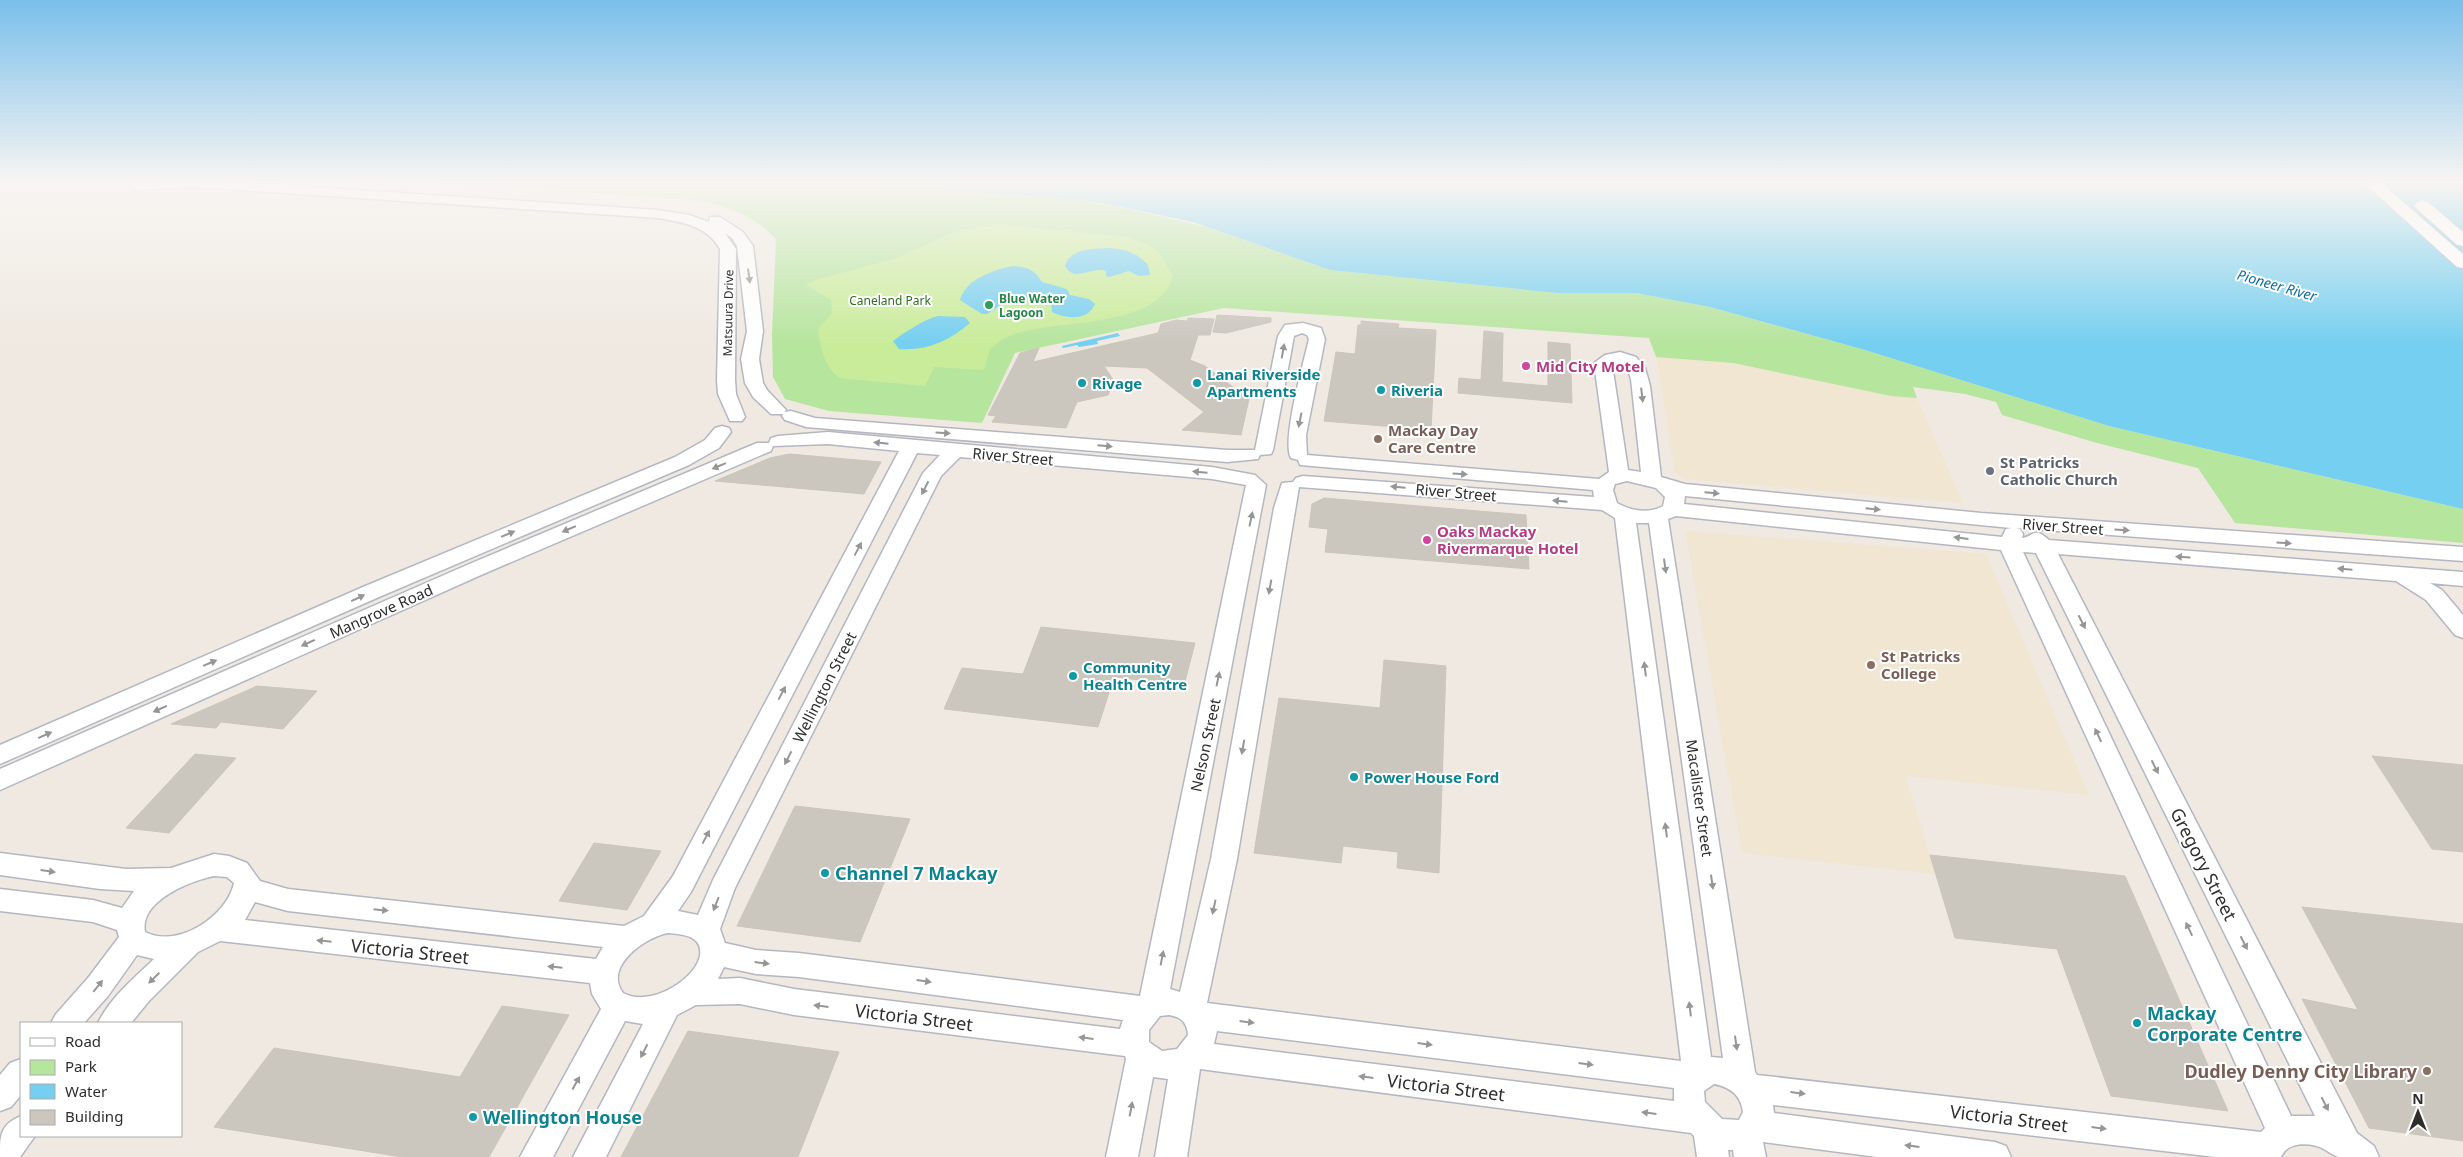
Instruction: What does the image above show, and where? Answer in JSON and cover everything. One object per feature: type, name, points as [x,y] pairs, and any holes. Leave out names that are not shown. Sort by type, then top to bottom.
[{"type":"main road","points":[[2432,236],[2463,263]]},
{"type":"street","name":"Matsuura Drive","points":[[719,236],[728,249],[726,380],[729,424]]},
{"type":"street","name":"Matsuura Drive","points":[[739,236],[745,246],[755,331],[750,359],[754,383],[759,393],[784,413]]},
{"type":"street","points":[[1138,1050],[1163,1066],[1175,1065],[1190,1058],[1201,1046],[1204,1035],[1203,1025],[1195,1012],[1224,859],[1282,518],[1296,484],[1310,472],[1303,457],[1297,435],[1318,338],[1315,332],[1303,328],[1290,329],[1286,336],[1257,452]]},
{"type":"street","points":[[1658,482],[1644,419],[1642,390],[1636,367],[1630,361],[1619,357],[1607,358],[1603,363],[1612,416],[1612,481],[1604,498],[1616,509],[1696,1076],[1688,1092],[1688,1101],[1707,1135],[1728,1135],[1750,1139],[1995,1157]]},
{"type":"street","points":[[757,410],[784,413],[794,426],[791,432],[771,444],[753,448],[733,446],[726,442],[729,424],[757,410]]},
{"type":"street","name":"River Street","points":[[784,413],[813,423],[1227,456],[1282,449],[1303,457],[1612,481],[1629,475],[1684,490],[2013,533],[2044,547],[2463,579]]},
{"type":"street","points":[[1612,416],[1644,419]]},
{"type":"street","name":"Mangrove Road","points":[[0,755],[396,581],[682,461],[712,444],[729,424]]},
{"type":"street","name":"River Street","points":[[771,444],[828,438],[1212,473],[1252,482],[1267,488],[1296,484],[1616,509],[1642,518],[1666,513],[2013,533],[2463,554]]},
{"type":"street","name":"Mangrove Road","points":[[0,780],[482,567],[771,444]]},
{"type":"street","points":[[654,924],[682,884],[911,446]]},
{"type":"street","name":"Wellington Street","points":[[710,942],[722,888],[933,473],[938,465],[955,451]]},
{"type":"street","name":"Nelson Street","points":[[1149,1008],[1252,482],[1242,466],[1257,452]]},
{"type":"street","name":"Macalister Street","points":[[1658,482],[1675,496],[1676,503],[1666,513],[1745,1084]]},
{"type":"street","points":[[2013,533],[2026,581],[2274,1146]]},
{"type":"street","name":"Gregory Street","points":[[2044,547],[2354,1150]]},
{"type":"street","points":[[2430,552],[2463,562]]},
{"type":"street","points":[[2373,571],[2402,577],[2422,586],[2438,598],[2463,630]]},
{"type":"street","points":[[2026,581],[2032,576],[2041,575],[2063,584]]},
{"type":"street","points":[[0,864],[107,879],[170,879]]},
{"type":"street","points":[[67,1022],[98,987],[132,931],[144,899],[170,879],[197,868],[214,865],[228,866],[238,870],[245,877],[247,889],[237,910],[216,929],[189,944],[139,992],[114,1022]]},
{"type":"street","points":[[247,889],[288,900],[628,938]]},
{"type":"street","points":[[0,900],[93,911],[132,931],[141,946],[154,949],[189,944]]},
{"type":"street","points":[[710,942],[708,973],[693,992],[680,1001],[666,1008],[648,1012],[631,1011],[618,1006],[608,997],[604,986],[604,972],[608,960],[628,938],[654,924],[683,921],[695,924],[710,942],[756,962],[799,965],[1149,1008],[1172,1002],[1195,1012],[1696,1076],[1714,1070],[1732,1074],[1745,1084],[1759,1104],[1758,1120],[1750,1139]]},
{"type":"street","name":"Victoria Street","points":[[216,929],[604,972]]},
{"type":"street","name":"Victoria Street","points":[[693,992],[740,992],[794,1002],[1138,1050]]},
{"type":"street","points":[[536,1157],[618,1006]]},
{"type":"street","points":[[589,1157],[666,1008]]},
{"type":"street","points":[[1122,1157],[1138,1050],[1134,1026],[1149,1008]]},
{"type":"street","points":[[1171,1157],[1190,1058]]},
{"type":"street","name":"Victoria Street","points":[[1190,1058],[1707,1135]]},
{"type":"street","points":[[0,1097],[20,1074]]},
{"type":"street","name":"Victoria Street","points":[[1745,1084],[2274,1146],[2296,1129],[2311,1130],[2354,1150]]},
{"type":"street","points":[[0,1157],[20,1133]]},
{"type":"shaded area","points":[[1656,357],[1733,363],[1865,391],[1917,398],[1963,503],[1685,479],[1675,473]]},
{"type":"shaded area","name":"St Patricks College","points":[[1685,531],[1986,554],[2089,795],[1906,776],[1935,874],[1742,853]]},
{"type":"green space","name":"Caneland Park","points":[[773,236],[1232,236],[1330,270],[1557,293],[1636,293],[1710,307],[1865,350],[2109,426],[2463,509],[2463,543],[2235,523],[2198,468],[2097,443],[2002,415],[1996,402],[1965,394],[1913,387],[1917,398],[1891,396],[1733,363],[1656,357],[1649,338],[1224,308],[1015,353],[982,423],[829,411],[785,399],[773,377],[772,335],[776,239]]},
{"type":"green space","name":"Blue Water Lagoon","points":[[945,236],[1117,236],[1127,237],[1151,246],[1160,254],[1173,276],[1164,294],[1147,306],[1126,314],[1102,320],[1028,331],[1006,337],[990,349],[984,370],[934,367],[925,386],[839,378],[826,362],[818,329],[832,313],[831,300],[806,285],[818,279],[897,258]]},
{"type":"water","name":"Pioneer River","points":[[1233,236],[2463,236],[2463,509],[2109,426],[1865,350],[1710,307],[1636,293],[1557,293],[1330,270]]},
{"type":"water","points":[[1089,249],[1120,249],[1140,257],[1148,265],[1150,275],[1139,276],[1129,271],[1109,277],[1106,276],[1106,271],[1101,270],[1078,274],[1069,271],[1065,266],[1068,260],[1077,253]]},
{"type":"water","points":[[1013,266],[1030,270],[1042,282],[1067,289],[1070,295],[1089,299],[1095,304],[1092,310],[1082,316],[1070,317],[1052,312],[1051,300],[1022,299],[1001,305],[987,314],[982,314],[960,300],[968,286],[974,281],[989,273]]},
{"type":"water","points":[[938,316],[965,317],[970,323],[954,335],[937,344],[919,348],[899,349],[893,341],[920,323]]},
{"type":"water","points":[[1118,333],[1120,336],[1097,341],[1098,344],[1063,348],[1062,346]]},
{"type":"building","points":[[1217,315],[1271,318],[1271,322],[1226,333],[1213,332]]},
{"type":"building","points":[[1188,318],[1214,319],[1210,335],[1198,335],[1190,360],[1205,366],[1249,399],[1241,435],[1182,430],[1204,412],[1147,368],[1104,366],[1114,381],[1108,395],[1077,402],[1066,428],[992,422],[996,416],[988,415],[1020,353],[1039,348],[1033,362],[1158,333],[1161,324],[1176,320],[1187,321]]},
{"type":"building","name":"Riveria","points":[[1361,321],[1399,324],[1398,328],[1436,330],[1431,430],[1324,421],[1336,352],[1355,354],[1358,325],[1361,325]]},
{"type":"building","name":"Mid City Motel","points":[[1484,331],[1503,333],[1502,382],[1548,386],[1548,342],[1570,344],[1572,403],[1458,393],[1459,378],[1481,380]]},
{"type":"building","points":[[789,454],[881,462],[864,494],[715,481],[770,458]]},
{"type":"building","name":"Oaks Mackay Rivermarque Hotel","points":[[1324,498],[1526,515],[1529,569],[1325,552],[1328,529],[1309,527],[1312,504]]},
{"type":"building","name":"Community Health Centre","points":[[1041,627],[1195,643],[1184,685],[1114,677],[1098,727],[944,709],[962,668],[1023,674]]},
{"type":"building","name":"Power House Ford","points":[[1384,660],[1446,666],[1439,873],[1397,868],[1398,852],[1343,846],[1341,863],[1254,853],[1279,698],[1380,708]]},
{"type":"building","points":[[257,686],[317,691],[283,729],[221,722],[216,728],[171,724]]},
{"type":"building","points":[[195,754],[236,758],[169,833],[126,828]]},
{"type":"building","points":[[2372,756],[2463,765],[2463,852],[2432,849]]},
{"type":"building","name":"Channel 7 Mackay","points":[[795,806],[910,819],[860,942],[737,926]]},
{"type":"building","points":[[594,843],[661,851],[627,910],[559,901]]},
{"type":"building","name":"Mackay Corporate Centre","points":[[1930,855],[2125,876],[2228,1111],[2111,1096],[2057,949],[1955,938]]},
{"type":"building","name":"Dudley Denny City Library","points":[[2302,907],[2463,924],[2463,1141],[2369,1128],[2302,999],[2358,1010]]},
{"type":"building","points":[[502,1006],[569,1015],[489,1157],[402,1157],[214,1127],[274,1048],[460,1077]]},
{"type":"building","points":[[688,1031],[839,1052],[798,1157],[621,1157]]},
{"type":"place","name":"Blue Water Lagoon","points":[[989,305]]},
{"type":"place","name":"Mid City Motel","points":[[1526,366]]},
{"type":"place","name":"Rivage","points":[[1082,383]]},
{"type":"place","name":"Lanai Riverside Apartments","points":[[1197,383]]},
{"type":"place","name":"Riveria","points":[[1381,390]]},
{"type":"place","name":"Mackay Day Care Centre","points":[[1378,439]]},
{"type":"place","name":"St Patricks Catholic Church","points":[[1990,471]]},
{"type":"place","name":"Oaks Mackay Rivermarque Hotel","points":[[1427,540]]},
{"type":"place","name":"St Patricks College","points":[[1871,665]]},
{"type":"place","name":"Community Health Centre","points":[[1073,676]]},
{"type":"place","name":"Power House Ford","points":[[1354,777]]},
{"type":"place","name":"Channel 7 Mackay","points":[[825,873]]},
{"type":"place","name":"Mackay Corporate Centre","points":[[2137,1023]]},
{"type":"place","name":"Dudley Denny City Library","points":[[2427,1071]]},
{"type":"place","name":"Wellington House","points":[[473,1117]]}]
